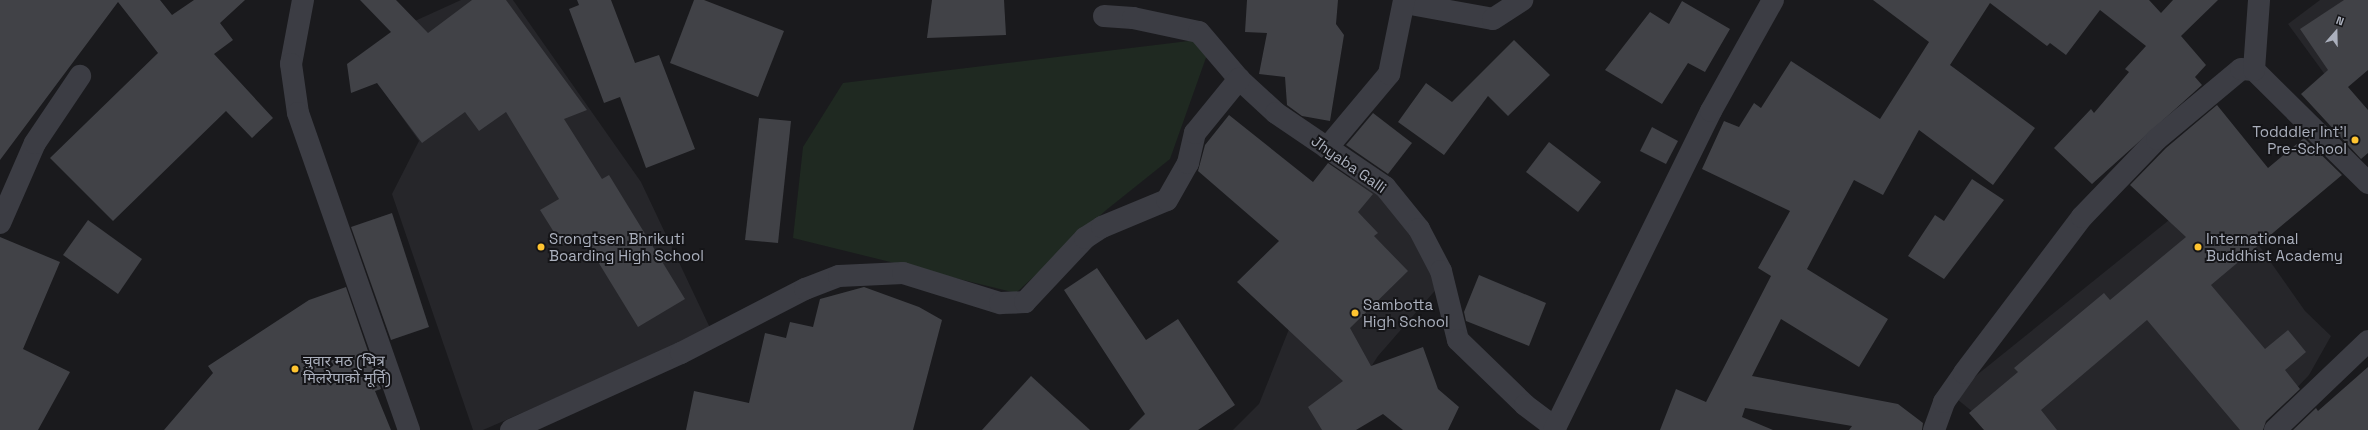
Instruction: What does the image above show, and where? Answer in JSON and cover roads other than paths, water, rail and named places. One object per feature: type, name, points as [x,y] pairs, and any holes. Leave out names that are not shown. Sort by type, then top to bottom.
[{"type":"street","points":[[303,0],[291,64],[298,112],[409,430]]},
{"type":"street","points":[[1327,148],[1389,74],[1405,2],[1493,19],[1522,0]]},
{"type":"street","points":[[1554,429],[1711,111],[1773,0]]},
{"type":"street","points":[[2254,70],[2259,0]]},
{"type":"street","name":"Jhyaba Galli","points":[[1104,16],[1133,18],[1199,32],[1239,79],[1276,113],[1385,187],[1419,229],[1441,271],[1458,340],[1525,405],[1554,429]]},
{"type":"street","points":[[1934,430],[1944,402],[1964,373],[2082,217],[2157,139],[2241,69],[2254,70],[2368,183]]},
{"type":"street","points":[[0,223],[35,143],[80,76]]},
{"type":"street","points":[[511,430],[681,353],[805,289],[839,276],[903,272],[1000,303],[1025,302],[1085,238],[1102,227],[1167,200],[1188,163],[1195,133],[1239,79]]},
{"type":"street","points":[[2275,430],[2368,341]]},
{"type":"place","name":"Todddler Int'l Pre-School","points":[[2355,140]]},
{"type":"place","name":"Srongtsen Bhrikuti Boarding High School","points":[[541,247]]},
{"type":"place","name":"International Buddhist Academy","points":[[2198,247]]},
{"type":"place","name":"Sambotta High School","points":[[1355,313]]},
{"type":"place","name":"चुवार मठ (भित्र मिलरेपाको मूर्ति)","points":[[295,369]]}]
